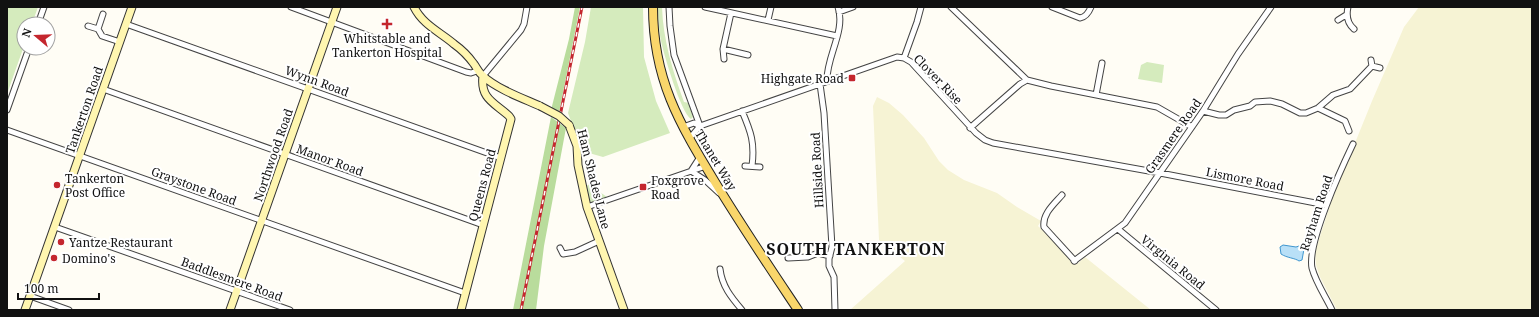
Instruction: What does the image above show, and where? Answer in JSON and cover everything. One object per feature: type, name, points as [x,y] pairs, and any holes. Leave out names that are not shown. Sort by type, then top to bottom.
[{"type":"main road","name":"Thanet Way","points":[[653,7],[654,40],[661,75],[669,99],[682,127],[726,199],[798,310]]},
{"type":"street","name":"Tankerton Road","points":[[25,310],[132,7]]},
{"type":"street","points":[[291,7],[466,72],[471,73],[477,70]]},
{"type":"street","name":"Northwood Road","points":[[230,310],[337,7]]},
{"type":"street","name":"Ham Shades Lane","points":[[414,7],[420,18],[428,26],[455,45],[474,64],[483,76],[496,85],[559,116],[569,125],[576,146],[578,165],[588,207],[624,310]]},
{"type":"street","points":[[669,7],[674,55],[700,126],[689,139]]},
{"type":"street","points":[[705,7],[837,36]]},
{"type":"street","points":[[768,20],[771,7]]},
{"type":"street","points":[[827,81],[828,65],[840,22],[838,9],[853,7]]},
{"type":"street","points":[[904,58],[917,22],[920,7]]},
{"type":"street","points":[[951,7],[1027,80],[1157,107],[1192,127]]},
{"type":"street","points":[[1052,7],[1080,18],[1086,15],[1091,7]]},
{"type":"street","name":"Grasmere Road","points":[[1062,195],[1047,214],[1043,222],[1044,227],[1075,261],[1125,223],[1203,111],[1238,54],[1271,7]]},
{"type":"street","points":[[1348,7],[1346,15],[1350,26],[1354,29]]},
{"type":"street","points":[[483,76],[521,30],[524,24],[525,8]]},
{"type":"street","points":[[724,59],[723,49],[731,13]]},
{"type":"street","points":[[98,29],[104,14]]},
{"type":"street","points":[[1338,20],[1346,15]]},
{"type":"street","name":"Wynn Road","points":[[126,24],[501,158]]},
{"type":"street","points":[[88,26],[98,29],[102,36],[120,42]]},
{"type":"street","points":[[723,49],[748,54]]},
{"type":"street","points":[[7,110],[26,56]]},
{"type":"street","name":"Clover Rise","points":[[682,127],[694,124],[700,126],[897,57],[904,58],[910,62],[970,128],[982,138],[993,143],[1160,173]]},
{"type":"street","points":[[1096,95],[1102,63]]},
{"type":"street","points":[[1203,111],[1219,116],[1226,115],[1234,110],[1250,106],[1255,102],[1270,101],[1282,104],[1300,113],[1306,113],[1318,108],[1333,95],[1350,89],[1371,63],[1380,68]]},
{"type":"street","name":"Queens Road","points":[[461,310],[511,120],[509,116],[490,101],[486,95],[483,89],[483,76]]},
{"type":"street","points":[[970,128],[1020,84],[1027,80]]},
{"type":"street","name":"Hillside Road","points":[[820,84],[824,113],[832,247],[830,266],[834,277],[835,310]]},
{"type":"street","name":"Manor Road","points":[[103,89],[483,224]]},
{"type":"street","points":[[1318,108],[1345,121],[1349,131]]},
{"type":"street","points":[[742,111],[752,135],[752,166]]},
{"type":"street","name":"Graystone Road","points":[[7,130],[465,293]]},
{"type":"street","name":"Rayham Road","points":[[1332,310],[1315,278],[1311,260],[1312,251],[1326,205],[1353,144]]},
{"type":"street","points":[[691,172],[700,157]]},
{"type":"street","points":[[588,207],[706,166]]},
{"type":"street","points":[[745,166],[760,167]]},
{"type":"street","points":[[691,172],[706,180],[726,199]]},
{"type":"street","name":"Lismore Road","points":[[1160,173],[1326,205]]},
{"type":"street","name":"Baddlesmere Road","points":[[55,227],[290,310]]},
{"type":"street","name":"Virginia Road","points":[[1118,229],[1216,310]]},
{"type":"street","points":[[560,248],[563,254],[575,252],[599,241]]},
{"type":"street","points":[[788,258],[808,257],[818,253],[830,256]]},
{"type":"street","points":[[720,269],[721,277],[728,293],[742,310]]},
{"type":"street","points":[[30,296],[69,310]]},
{"type":"shaded area","points":[[1419,7],[1532,7],[1532,310],[1337,310],[1320,277],[1316,265],[1315,252],[1331,202],[1404,27]]},
{"type":"shaded area","points":[[877,97],[889,103],[903,115],[924,138],[939,161],[948,170],[964,180],[997,193],[1041,221],[1038,226],[1077,264],[1085,257],[1151,310],[850,310],[905,261],[879,240],[873,106]]},
{"type":"green space","points":[[7,7],[38,7],[35,16],[16,16],[16,56],[20,56],[7,94]]},
{"type":"green space","points":[[575,7],[580,7],[559,113],[551,110],[569,39]]},
{"type":"green space","points":[[591,7],[643,7],[644,57],[656,101],[670,133],[603,157],[582,151],[568,113],[585,42]]},
{"type":"green space","points":[[658,7],[662,7],[664,32],[669,56],[684,102],[689,103],[693,117],[691,119],[683,106],[673,83],[661,41]]},
{"type":"green space","points":[[1147,62],[1164,65],[1162,83],[1138,79],[1141,65]]},
{"type":"green space","points":[[551,117],[566,128],[544,246],[536,310],[513,310]]},
{"type":"green space","points":[[591,183],[597,190],[607,197],[593,203],[589,201],[585,187]]},
{"type":"water","points":[[1283,245],[1296,247],[1302,245],[1304,249],[1302,260],[1299,261],[1281,254],[1280,247]]},
{"type":"railway","points":[[521,310],[582,7]]},
{"type":"place","name":"Whitstable and Tankerton Hospital","points":[[387,24]]},
{"type":"place","name":"Highgate Road","points":[[852,78]]},
{"type":"place","name":"Tankerton Post Office","points":[[57,185]]},
{"type":"place","name":"Foxgrove Road","points":[[643,187]]},
{"type":"place","name":"Yantze Restaurant","points":[[61,242]]},
{"type":"place","name":"Domino's","points":[[54,258]]},
{"type":"district","name":"SOUTH TANKERTON","points":[[856,249]]}]
